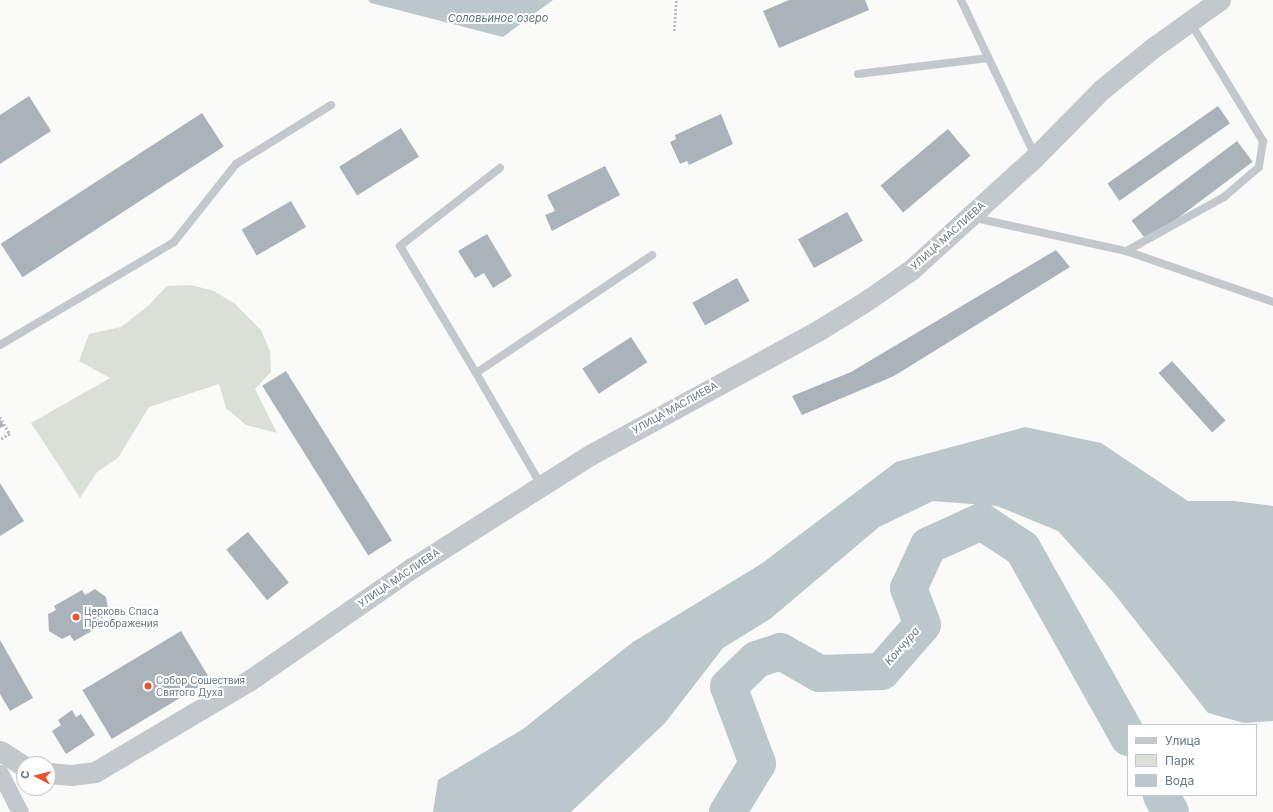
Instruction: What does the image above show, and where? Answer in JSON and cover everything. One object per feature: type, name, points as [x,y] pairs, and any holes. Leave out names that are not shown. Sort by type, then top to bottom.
[{"type":"street","name":"УЛИЦА МАСЛИЕВА","points":[[56,774],[71,776],[95,772],[250,680],[412,568],[542,485],[678,405],[818,330],[866,301],[912,269],[970,217],[1035,157],[1101,90],[1189,21],[1220,0]]},
{"type":"street","points":[[0,751],[16,761]]},
{"type":"street","points":[[0,774],[20,812]]},
{"type":"lane","points":[[961,0],[1035,157]]},
{"type":"lane","points":[[1126,251],[1224,197],[1259,166],[1263,141],[1189,21]]},
{"type":"lane","points":[[858,74],[988,58]]},
{"type":"lane","points":[[0,345],[174,242],[236,164],[331,105]]},
{"type":"lane","points":[[500,168],[400,246],[542,485]]},
{"type":"lane","points":[[970,217],[1126,251],[1273,302]]},
{"type":"lane","points":[[476,373],[652,255]]},
{"type":"path","points":[[674,31],[676,0]]},
{"type":"path","points":[[0,417],[10,434],[0,440]]},
{"type":"green space","points":[[191,285],[214,291],[235,304],[261,330],[270,351],[271,372],[255,389],[277,433],[246,425],[226,408],[219,384],[149,407],[118,458],[97,472],[80,498],[31,423],[110,378],[79,361],[89,334],[121,327],[148,306],[167,286]]},
{"type":"water","name":"Соловьиное озеро","points":[[368,0],[553,0],[503,37],[371,3]]},
{"type":"water","points":[[1025,427],[1101,443],[1188,501],[1234,501],[1273,506],[1273,721],[1244,723],[1208,713],[1112,591],[1058,531],[997,506],[933,501],[879,527],[770,619],[723,648],[665,723],[571,812],[433,812],[438,780],[523,729],[633,642],[761,564],[896,462]]},
{"type":"building","points":[[789,0],[865,0],[869,10],[779,48],[763,11]]},
{"type":"building","points":[[29,96],[51,131],[0,164],[0,115]]},
{"type":"building","points":[[1218,106],[1230,123],[1119,201],[1107,183]]},
{"type":"building","points":[[202,113],[224,147],[23,277],[1,244]]},
{"type":"building","points":[[721,114],[733,144],[689,165],[687,161],[680,164],[670,142],[676,139],[675,135]]},
{"type":"building","points":[[401,128],[419,157],[357,196],[339,167]]},
{"type":"building","points":[[948,129],[970,156],[903,212],[881,186]]},
{"type":"building","points":[[1237,141],[1253,162],[1147,241],[1132,220]]},
{"type":"building","points":[[605,166],[620,195],[552,231],[545,215],[555,211],[547,195]]},
{"type":"building","points":[[291,201],[306,227],[257,255],[242,230]]},
{"type":"building","points":[[847,212],[863,241],[814,268],[798,239]]},
{"type":"building","points":[[487,234],[512,276],[493,288],[484,273],[475,278],[458,251]]},
{"type":"building","points":[[1056,250],[1070,267],[894,376],[802,415],[792,396],[851,372]]},
{"type":"building","points":[[737,278],[750,301],[705,325],[692,303]]},
{"type":"building","points":[[631,337],[647,362],[599,394],[582,369]]},
{"type":"building","points":[[1172,361],[1226,420],[1212,432],[1159,373]]},
{"type":"building","points":[[286,371],[392,541],[368,555],[262,386]]},
{"type":"building","points":[[0,419],[4,426],[0,428]]},
{"type":"building","points":[[0,483],[24,521],[0,536]]},
{"type":"building","points":[[248,532],[289,583],[267,600],[226,550]]},
{"type":"building","name":"Церковь Спаса Преображения","points":[[95,589],[106,597],[109,614],[98,620],[101,626],[74,641],[70,635],[62,639],[49,631],[48,614],[56,610],[54,606],[82,590],[85,595]]},
{"type":"building","name":"Собор Сошествия Святого Духа","points":[[181,631],[210,680],[112,739],[82,690]]},
{"type":"building","points":[[0,640],[33,698],[10,711],[0,694]]},
{"type":"building","points":[[72,710],[76,717],[81,714],[95,735],[66,754],[52,731],[61,725],[58,720]]},
{"type":"waterway","name":"Кончура","points":[[727,812],[757,763],[728,686],[756,659],[780,651],[819,673],[881,671],[922,624],[908,588],[928,545],[981,521],[1022,548],[1127,735]]},
{"type":"waterway","name":"Кончура","points":[[1162,796],[1170,812]]},
{"type":"place","name":"Церковь Спаса Преображения","points":[[76,617]]},
{"type":"place","name":"Собор Сошествия Святого Духа","points":[[148,686]]}]
